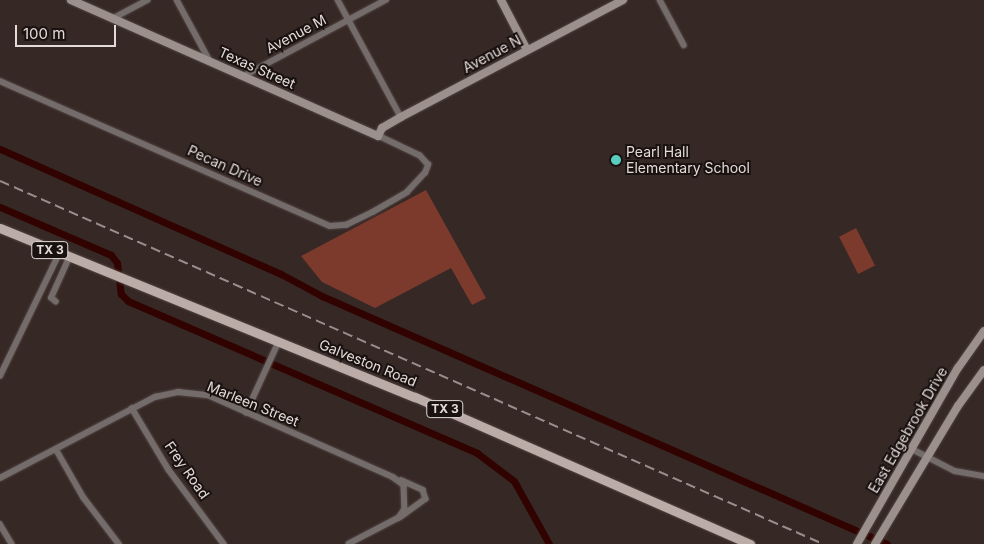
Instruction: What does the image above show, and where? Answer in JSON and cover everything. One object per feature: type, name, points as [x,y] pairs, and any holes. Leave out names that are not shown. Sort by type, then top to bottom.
[{"type":"main road","name":"Galveston Road","points":[[0,228],[59,254],[279,341],[549,454],[750,544]]},
{"type":"street","name":"Texas Street","points":[[71,0],[378,136],[420,156],[428,165]]},
{"type":"street","points":[[112,19],[147,0]]},
{"type":"street","points":[[177,0],[210,61]]},
{"type":"street","points":[[338,0],[401,117]]},
{"type":"street","name":"Avenue M","points":[[244,76],[386,0]]},
{"type":"street","points":[[501,0],[527,50]]},
{"type":"street","name":"Avenue N","points":[[378,136],[382,128],[401,117],[623,0]]},
{"type":"street","points":[[660,0],[684,45]]},
{"type":"street","name":"Pecan Drive","points":[[0,81],[330,226],[346,225],[407,192],[420,182],[428,165]]},
{"type":"street","points":[[0,376],[59,254]]},
{"type":"street","points":[[56,302],[51,298],[69,258]]},
{"type":"street","name":"East Edgebrook Drive","points":[[858,542],[958,368],[984,331]]},
{"type":"street","points":[[246,413],[279,341]]},
{"type":"street","name":"East Edgebrook Drive","points":[[875,544],[927,457],[984,370]]},
{"type":"street","name":"Marleen Street","points":[[0,478],[155,397],[178,392],[208,395],[423,490],[426,499],[399,518]]},
{"type":"street","name":"Frey Road","points":[[132,408],[169,470],[224,544]]},
{"type":"street","points":[[56,449],[84,498],[119,544]]},
{"type":"street","points":[[912,449],[954,471],[984,476]]},
{"type":"street","points":[[349,544],[399,518],[405,510],[404,485],[394,477]]},
{"type":"street","points":[[0,524],[12,544]]},
{"type":"shaded area","points":[[426,190],[486,298],[472,305],[451,268],[375,308],[322,282],[301,256]]},
{"type":"shaded area","points":[[856,228],[875,265],[858,274],[839,237]]},
{"type":"waterway","points":[[0,149],[281,274],[322,296],[887,544]]},
{"type":"waterway","points":[[0,207],[111,255],[117,263],[121,294],[128,301],[477,453],[514,481],[549,544]]},
{"type":"railway","points":[[0,181],[823,544]]},
{"type":"place","name":"Pearl Hall Elementary School","points":[[616,160]]}]
